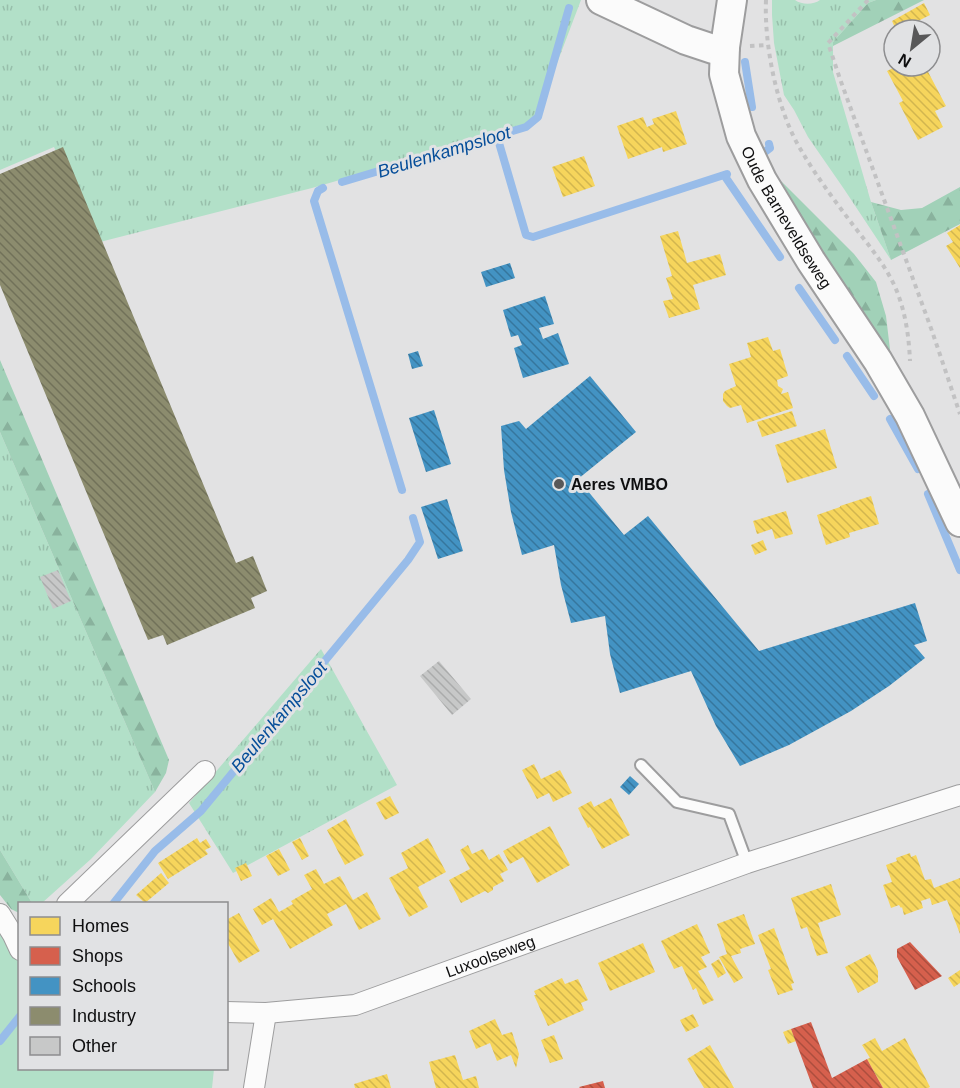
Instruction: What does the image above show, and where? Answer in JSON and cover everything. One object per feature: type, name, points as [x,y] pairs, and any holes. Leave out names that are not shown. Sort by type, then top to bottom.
[{"type":"street","points":[[601,0],[686,40],[713,49],[725,47]]},
{"type":"street","name":"Oude Barneveldseweg","points":[[732,0],[725,47],[724,74],[741,136],[762,180],[811,261],[878,361],[910,416],[960,522]]},
{"type":"street","points":[[68,902],[205,771]]},
{"type":"street","name":"Luxoolseweg","points":[[228,1012],[266,1014],[355,1005],[747,863],[960,795]]},
{"type":"street","points":[[0,914],[18,948]]},
{"type":"street","points":[[254,1088],[266,1014]]},
{"type":"lane","points":[[641,765],[677,802],[729,814],[747,863]]},
{"type":"path","points":[[766,0],[767,45],[773,76],[789,127],[800,149],[882,263],[890,278],[898,294],[905,318],[910,363]]},
{"type":"path","points":[[868,0],[828,43],[960,414]]},
{"type":"green space","points":[[0,0],[581,0],[534,124],[312,188],[96,243],[54,147],[0,170]]},
{"type":"green space","points":[[772,0],[795,0],[808,4],[820,0],[876,0],[868,3],[833,42],[833,72],[871,202],[891,260],[808,137],[784,95],[774,43]]},
{"type":"green space","points":[[876,0],[924,0],[888,18],[882,18],[882,21],[833,46],[833,42],[868,3]]},
{"type":"green space","points":[[781,181],[854,254],[876,282],[886,316],[891,358],[810,231]]},
{"type":"green space","points":[[960,187],[960,224],[891,260],[871,202],[901,210],[922,208]]},
{"type":"green space","points":[[0,360],[169,760],[166,773],[155,792],[0,432]]},
{"type":"green space","points":[[0,432],[155,792],[91,859],[43,902],[31,902],[0,850]]},
{"type":"green space","points":[[321,649],[397,785],[233,873],[189,803]]},
{"type":"green space","points":[[0,850],[31,902],[18,902],[18,912],[11,909],[0,895]]},
{"type":"green space","points":[[0,932],[18,961],[18,1070],[214,1070],[212,1088],[0,1088]]},
{"type":"building: Homes","points":[[924,3],[930,15],[924,18],[897,18]]},
{"type":"building: Homes","points":[[891,78],[931,78],[946,106],[935,111],[943,127],[918,140],[899,103],[903,101]]},
{"type":"building: Homes","points":[[676,111],[687,144],[663,152],[662,147],[628,159],[617,126],[643,117],[647,127],[654,124],[652,119]]},
{"type":"building: Homes","points":[[584,156],[595,186],[563,197],[552,167]]},
{"type":"building: Homes","points":[[960,225],[960,268],[946,246],[953,242],[947,233]]},
{"type":"building: Homes","points":[[678,231],[687,263],[720,254],[726,275],[693,285],[700,309],[669,318],[663,301],[673,299],[666,278],[672,276],[660,236]]},
{"type":"building: Homes","points":[[768,337],[773,351],[780,349],[788,376],[777,380],[778,386],[783,389],[781,394],[788,392],[793,408],[747,423],[741,405],[730,408],[723,401],[725,391],[736,386],[729,364],[751,357],[747,343]]},
{"type":"building: Homes","points":[[792,411],[797,426],[762,437],[757,422]]},
{"type":"building: Homes","points":[[825,429],[837,468],[787,483],[775,445]]},
{"type":"building: Homes","points":[[871,496],[879,524],[849,533],[850,537],[826,545],[817,515]]},
{"type":"building: Homes","points":[[786,511],[793,534],[775,539],[772,529],[757,534],[753,521]]},
{"type":"building: Homes","points":[[763,540],[767,550],[755,555],[751,545]]},
{"type":"building: Homes","points":[[534,764],[541,779],[560,770],[572,793],[553,802],[549,793],[537,799],[522,770]]},
{"type":"building: Homes","points":[[390,796],[399,813],[385,820],[376,803]]},
{"type":"building: Homes","points":[[611,798],[630,835],[602,849],[578,808],[591,801],[594,807]]},
{"type":"building: Homes","points":[[346,819],[364,855],[345,865],[327,830]]},
{"type":"building: Homes","points":[[550,826],[570,865],[537,883],[523,857],[510,864],[503,851]]},
{"type":"building: Homes","points":[[197,838],[200,843],[206,839],[211,847],[205,850],[208,854],[168,879],[158,863]]},
{"type":"building: Homes","points":[[300,838],[309,856],[302,860],[292,842]]},
{"type":"building: Homes","points":[[428,838],[446,872],[418,887],[428,907],[409,917],[389,878],[408,868],[401,853]]},
{"type":"building: Homes","points":[[468,845],[472,854],[483,849],[489,860],[499,854],[508,870],[500,874],[504,881],[493,887],[493,890],[488,893],[485,891],[461,903],[449,880],[470,869],[460,850]]},
{"type":"building: Homes","points":[[279,849],[290,870],[278,876],[266,856]]},
{"type":"building: Homes","points":[[910,853],[911,857],[916,855],[925,880],[931,879],[934,888],[960,878],[960,934],[947,900],[932,905],[930,898],[921,901],[923,908],[904,915],[899,905],[891,908],[883,885],[892,882],[886,865]]},
{"type":"building: Homes","points":[[246,863],[252,876],[241,881],[235,868]]},
{"type":"building: Homes","points":[[316,869],[324,884],[340,876],[353,900],[367,892],[381,919],[359,930],[346,904],[327,914],[333,925],[290,949],[273,919],[262,925],[253,909],[271,898],[279,912],[293,904],[291,901],[312,889],[304,875]]},
{"type":"building: Homes","points":[[161,873],[169,883],[146,902],[136,895]]},
{"type":"building: Homes","points":[[831,884],[841,915],[818,923],[828,953],[817,956],[807,927],[801,929],[791,898]]},
{"type":"building: Homes","points":[[239,913],[260,951],[239,963],[228,944],[228,919]]},
{"type":"building: Homes","points":[[744,914],[755,944],[740,949],[741,953],[731,956],[743,978],[734,983],[719,957],[727,954],[717,924]]},
{"type":"building: Homes","points":[[697,924],[710,953],[701,957],[707,967],[698,971],[714,1000],[703,1005],[696,988],[693,990],[682,966],[674,969],[661,941]]},
{"type":"building: Homes","points":[[774,928],[794,983],[791,984],[793,990],[778,995],[758,935]]},
{"type":"building: Homes","points":[[643,943],[655,972],[610,991],[598,963]]},
{"type":"building: Homes","points":[[870,954],[878,971],[878,982],[858,993],[845,967]]},
{"type":"building: Homes","points":[[719,959],[726,973],[718,978],[711,964]]},
{"type":"building: Homes","points":[[960,970],[960,983],[954,987],[948,978]]},
{"type":"building: Homes","points":[[562,978],[565,984],[578,979],[588,1000],[581,1003],[584,1010],[548,1026],[534,991]]},
{"type":"building: Homes","points":[[693,1014],[699,1026],[686,1032],[680,1020]]},
{"type":"building: Homes","points":[[495,1019],[502,1035],[512,1032],[519,1054],[516,1068],[511,1055],[497,1061],[490,1043],[476,1049],[469,1031]]},
{"type":"building: Homes","points":[[791,1029],[796,1041],[788,1044],[783,1032]]},
{"type":"building: Homes","points":[[554,1035],[563,1059],[550,1063],[541,1040]]},
{"type":"building: Homes","points":[[875,1038],[882,1051],[905,1038],[930,1087],[883,1088],[862,1045]]},
{"type":"building: Homes","points":[[710,1045],[734,1088],[704,1088],[687,1059]]},
{"type":"building: Homes","points":[[455,1055],[463,1080],[476,1076],[479,1088],[436,1088],[429,1062]]},
{"type":"building: Homes","points":[[387,1074],[391,1088],[355,1088],[354,1084]]},
{"type":"building: Shops","points":[[910,942],[942,976],[915,990],[897,957],[897,949]]},
{"type":"building: Shops","points":[[811,1022],[832,1078],[867,1059],[883,1088],[813,1088],[791,1029]]},
{"type":"building: Shops","points":[[603,1081],[605,1088],[579,1087]]},
{"type":"building: Schools","points":[[510,263],[515,278],[486,287],[481,272]]},
{"type":"building: Schools","points":[[545,296],[554,324],[539,328],[543,339],[558,333],[569,364],[523,378],[514,348],[522,345],[518,335],[511,337],[503,310]]},
{"type":"building: Schools","points":[[418,351],[423,366],[412,369],[408,354]]},
{"type":"building: Schools","points":[[590,376],[636,432],[578,479],[624,535],[648,516],[759,651],[915,603],[927,641],[914,645],[925,658],[889,686],[851,711],[789,745],[740,766],[716,726],[691,671],[620,693],[610,654],[605,616],[571,623],[554,545],[522,555],[511,512],[504,470],[501,426],[519,421],[526,429]]},
{"type":"building: Schools","points":[[434,410],[451,464],[426,472],[409,418]]},
{"type":"building: Schools","points":[[447,499],[463,551],[438,559],[421,507]]},
{"type":"building: Schools","points":[[630,776],[639,784],[629,795],[620,787]]},
{"type":"building: Industry","points":[[63,147],[236,563],[253,556],[267,591],[251,598],[255,608],[167,645],[163,635],[148,640],[0,285],[0,174]]},
{"type":"building: Other","points":[[58,570],[71,601],[53,609],[40,577]]},
{"type":"building: Other","points":[[439,661],[471,699],[452,715],[420,676]]},
{"type":"waterway","name":"Beulenkampsloot","points":[[342,182],[526,127],[538,117],[569,8]]},
{"type":"waterway","points":[[745,62],[752,107]]},
{"type":"waterway","points":[[497,136],[526,235],[533,237],[727,174]]},
{"type":"waterway","points":[[766,151],[770,148],[769,144]]},
{"type":"waterway","points":[[724,175],[780,257]]},
{"type":"waterway","name":"Beulenkampsloot","points":[[323,188],[318,191],[314,201],[402,490]]},
{"type":"waterway","points":[[799,288],[835,340]]},
{"type":"waterway","points":[[847,356],[874,396]]},
{"type":"waterway","points":[[890,419],[918,469]]},
{"type":"waterway","points":[[928,494],[960,570]]},
{"type":"waterway","name":"Beulenkampsloot","points":[[115,902],[155,851],[201,811],[408,560],[420,542],[413,518]]},
{"type":"waterway","name":"Beulenkampsloot","points":[[0,1041],[18,1018]]},
{"type":"place","name":"Aeres VMBO","points":[[559,484]]}]
